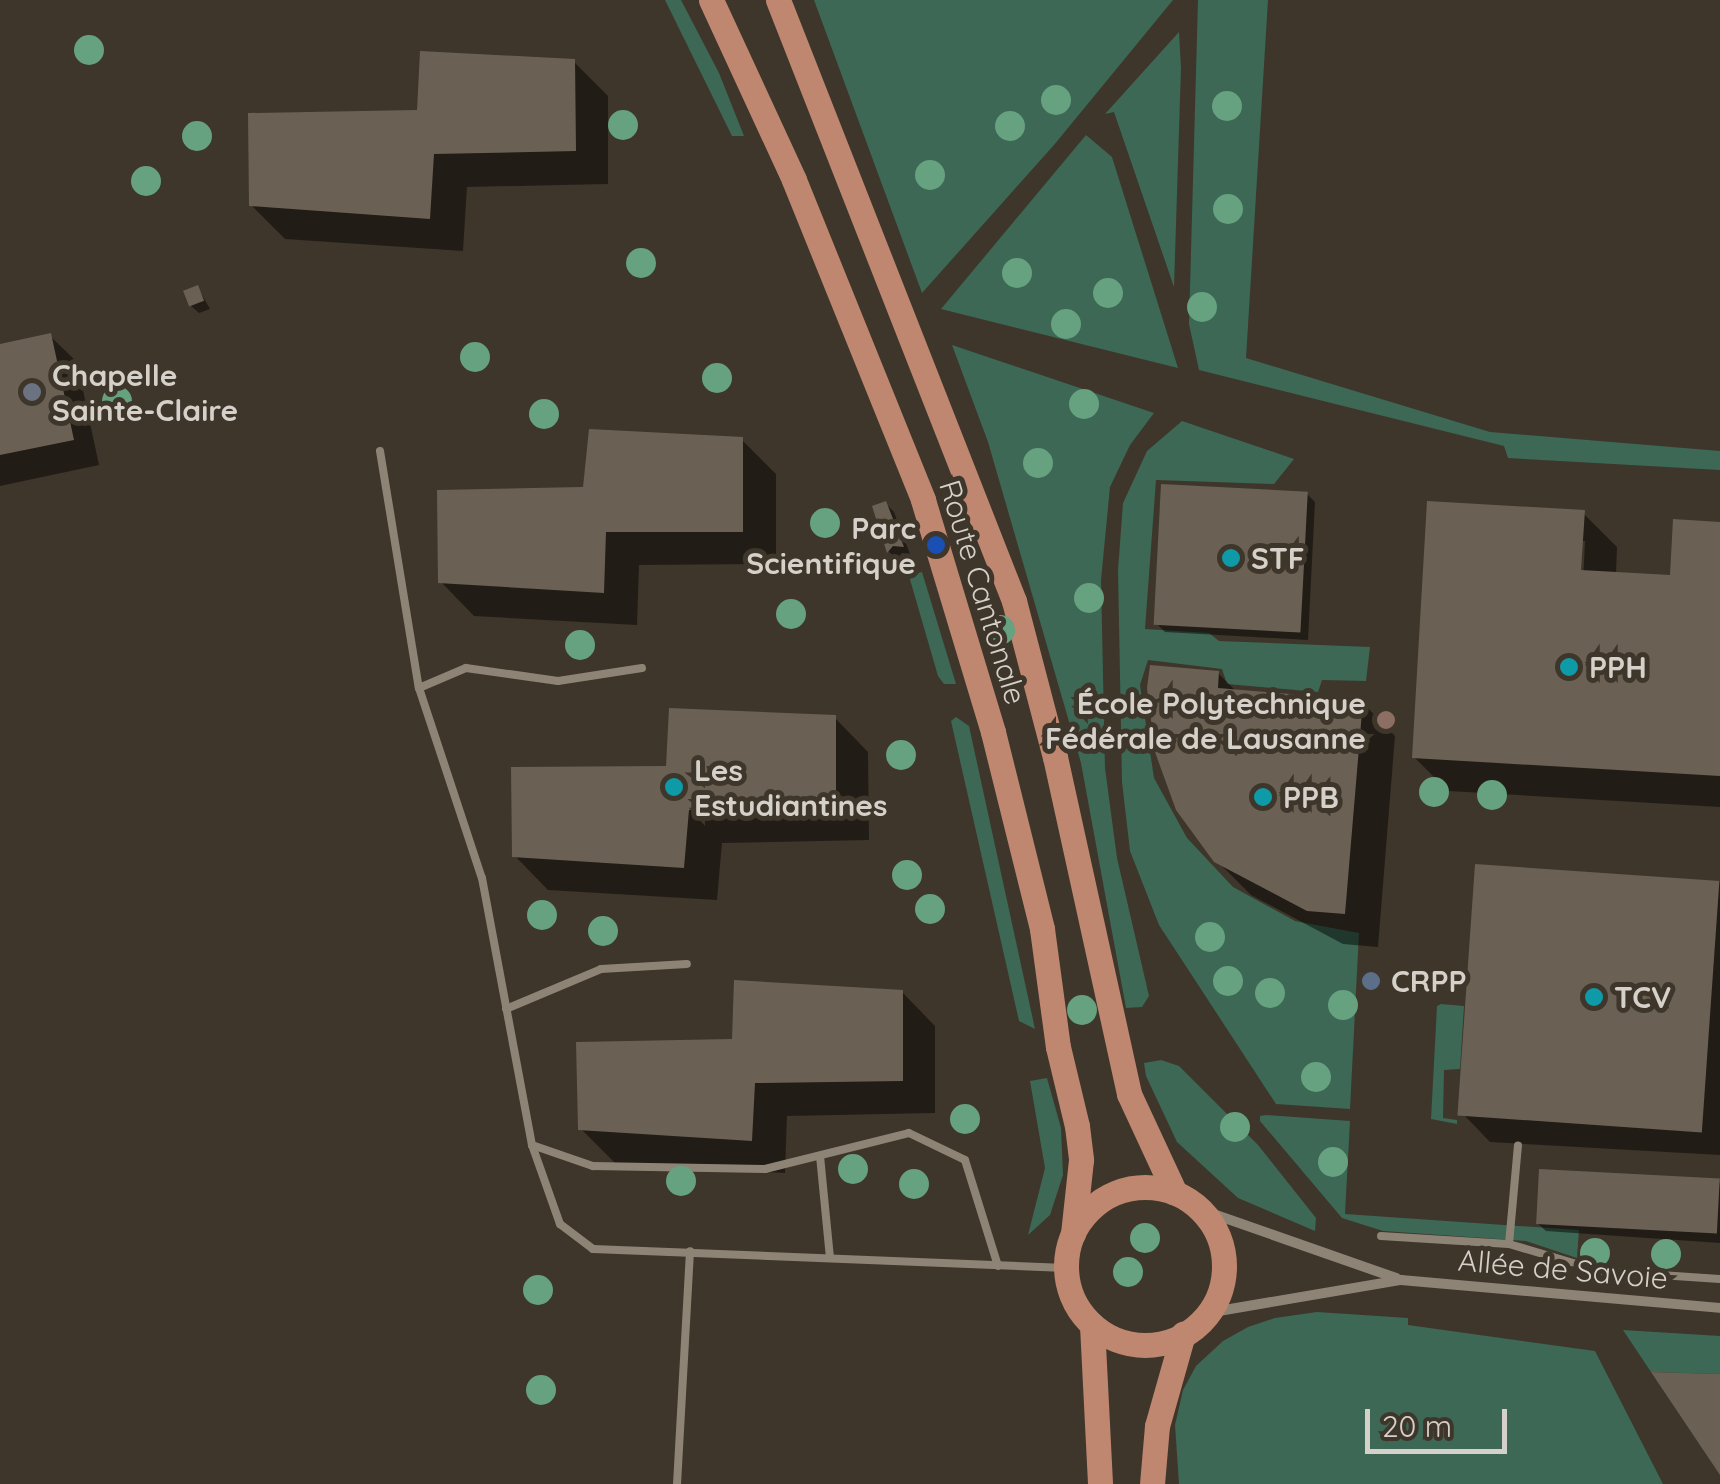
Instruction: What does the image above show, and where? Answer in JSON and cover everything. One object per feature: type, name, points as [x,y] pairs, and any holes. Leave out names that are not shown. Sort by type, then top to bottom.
[{"type":"main road","name":"Route Cantonale","points":[[711,0],[794,180],[924,500],[992,732],[1042,930],[1058,1047],[1081,1160],[1073,1234]]},
{"type":"main road","name":"Route Cantonale","points":[[778,0],[1014,601],[1055,758],[1129,1094],[1175,1193]]},
{"type":"main road","points":[[1141,1187],[1175,1193],[1199,1209],[1218,1236],[1224,1268],[1216,1300],[1207,1314],[1184,1334],[1146,1344],[1127,1343],[1092,1325],[1073,1299],[1066,1268],[1073,1234],[1081,1219],[1107,1196],[1141,1187]]},
{"type":"main road","points":[[1092,1325],[1100,1484]]},
{"type":"main road","points":[[1152,1484],[1157,1426],[1184,1334]]},
{"type":"street","name":"Allée de Savoie","points":[[1199,1209],[1401,1280],[1720,1308]]},
{"type":"street","name":"Allée de Savoie","points":[[1207,1314],[1401,1280]]},
{"type":"lane","points":[[380,451],[419,688],[482,878],[532,1145],[560,1224],[593,1249],[1066,1268]]},
{"type":"lane","points":[[419,688],[466,668],[558,681],[642,668]]},
{"type":"lane","points":[[506,1009],[601,970],[687,964]]},
{"type":"lane","points":[[532,1145],[593,1166],[764,1168],[909,1133],[965,1160],[998,1266]]},
{"type":"lane","points":[[1509,1244],[1518,1146]]},
{"type":"lane","points":[[820,1156],[830,1258]]},
{"type":"lane","points":[[1382,1236],[1509,1244],[1600,1270],[1720,1278]]},
{"type":"lane","points":[[677,1484],[690,1251]]},
{"type":"green space","points":[[665,0],[681,0],[719,73],[744,136],[732,136]]},
{"type":"green space","points":[[814,0],[1173,0],[1054,145],[922,293]]},
{"type":"green space","points":[[1198,0],[1268,0],[1246,358],[1490,432],[1720,451],[1720,470],[1508,458],[1504,446],[1199,370],[1189,324]]},
{"type":"green space","points":[[1179,32],[1174,287],[1114,112],[1105,114]]},
{"type":"green space","points":[[1086,135],[1112,157],[1178,368],[941,309]]},
{"type":"green space","points":[[952,345],[1154,413],[1130,445],[1110,487],[1101,580],[1105,768],[1117,858],[1149,996],[1142,1007],[1126,1008],[1081,763],[988,442]]},
{"type":"green space","points":[[1182,421],[1294,459],[1274,484],[1156,480],[1145,629],[1209,633],[1219,641],[1370,647],[1366,681],[1322,680],[1318,692],[1227,684],[1222,669],[1148,660],[1140,685],[1154,778],[1187,838],[1233,887],[1295,921],[1359,933],[1350,1109],[1276,1104],[1159,925],[1130,851],[1122,782],[1118,570],[1123,503],[1147,451]]},
{"type":"green space","points":[[922,572],[956,684],[944,684],[938,676],[909,576]]},
{"type":"green space","points":[[956,717],[969,726],[1035,1029],[1019,1021],[951,721]]},
{"type":"green space","points":[[1437,1006],[1464,1006],[1460,1069],[1444,1070],[1443,1118],[1457,1120],[1457,1124],[1431,1119]]},
{"type":"green space","points":[[1161,1060],[1179,1066],[1258,1145],[1316,1218],[1315,1231],[1238,1198],[1177,1142],[1146,1076],[1144,1063]]},
{"type":"green space","points":[[1047,1078],[1061,1128],[1063,1175],[1050,1215],[1028,1235],[1045,1168],[1030,1081]]},
{"type":"green space","points":[[1260,1116],[1350,1121],[1345,1214],[1579,1230],[1577,1258],[1526,1241],[1383,1231],[1342,1218],[1260,1121]]},
{"type":"green space","points":[[1317,1312],[1408,1318],[1408,1325],[1595,1351],[1663,1484],[1179,1484],[1175,1425],[1183,1390],[1196,1366],[1223,1341],[1248,1327],[1275,1318]]},
{"type":"green space","points":[[1623,1330],[1720,1336],[1720,1374],[1651,1372]]},
{"type":"building","points":[[420,51],[575,59],[576,151],[434,154],[430,219],[249,206],[248,113],[417,110]]},
{"type":"building","points":[[198,285],[204,301],[189,307],[183,291]]},
{"type":"building","name":"Chapelle Sainte-Claire","points":[[51,333],[74,440],[0,455],[0,344]]},
{"type":"building","points":[[589,429],[743,437],[743,532],[606,532],[604,593],[438,583],[437,490],[583,487]]},
{"type":"building","name":"STF","points":[[1161,484],[1308,492],[1300,633],[1154,625]]},
{"type":"building","points":[[886,501],[904,547],[893,546],[887,553],[872,506]]},
{"type":"building","name":"PPH","points":[[1427,501],[1585,510],[1581,570],[1670,575],[1673,519],[1720,522],[1720,776],[1412,758]]},
{"type":"building","name":"PPB","points":[[1150,665],[1219,671],[1218,688],[1363,700],[1345,914],[1307,911],[1214,862],[1176,810],[1155,752],[1147,688]]},
{"type":"building","name":"Les Estudiantines","points":[[669,708],[836,715],[836,808],[689,810],[684,868],[512,857],[511,767],[666,766]]},
{"type":"building","name":"TCV","points":[[1475,864],[1719,881],[1702,1132],[1457,1115]]},
{"type":"building","points":[[734,980],[903,990],[903,1081],[755,1083],[752,1141],[578,1130],[576,1042],[732,1039]]},
{"type":"building","points":[[1539,1169],[1720,1178],[1717,1233],[1536,1224]]},
{"type":"building","points":[[1651,1372],[1720,1374],[1720,1475]]},
{"type":"place","name":"Chapelle Sainte-Claire","points":[[32,392]]},
{"type":"place","name":"Parc Scientifique","points":[[936,545]]},
{"type":"place","name":"STF","points":[[1231,558]]},
{"type":"place","name":"PPH","points":[[1569,667]]},
{"type":"place","name":"École Polytechnique Fédérale de Lausanne","points":[[1386,720]]},
{"type":"place","name":"Les Estudiantines","points":[[674,787]]},
{"type":"place","name":"PPB","points":[[1263,797]]},
{"type":"place","name":"CRPP","points":[[1371,981]]},
{"type":"place","name":"TCV","points":[[1594,997]]}]
